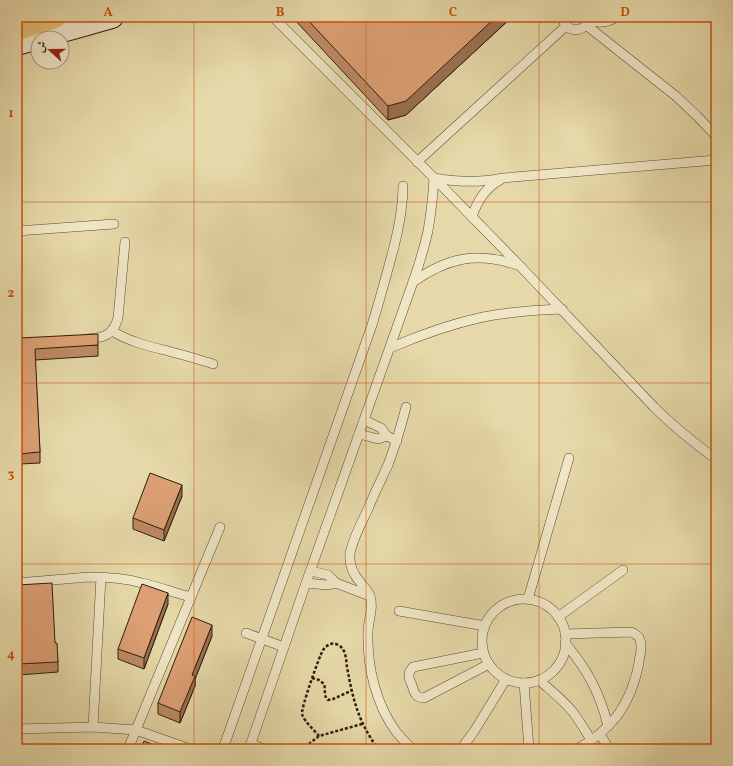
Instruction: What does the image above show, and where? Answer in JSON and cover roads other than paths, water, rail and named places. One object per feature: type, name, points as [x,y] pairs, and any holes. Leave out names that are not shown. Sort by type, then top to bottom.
[{"type":"highway","points":[[17,29],[55,17]]},
{"type":"main road","points":[[66,30],[112,17]]},
{"type":"main road","points":[[17,44],[30,40]]},
{"type":"lane","points":[[273,17],[520,266],[654,407],[678,430],[716,459]]},
{"type":"lane","points":[[588,21],[601,23],[611,21],[617,17]]},
{"type":"lane","points":[[417,162],[564,21],[570,29],[576,30],[582,29],[588,21]]},
{"type":"lane","points":[[588,21],[677,97],[716,136]]},
{"type":"lane","points":[[434,178],[468,182],[489,181],[503,178],[716,160]]},
{"type":"lane","points":[[264,749],[250,746],[413,282],[428,232],[434,178]]},
{"type":"lane","points":[[472,217],[476,205],[483,194],[495,182],[503,178]]},
{"type":"lane","points":[[223,749],[372,325],[401,219],[403,186]]},
{"type":"lane","points":[[17,231],[114,224]]},
{"type":"lane","points":[[76,340],[101,337],[112,331],[116,325],[118,318],[125,242]]},
{"type":"lane","points":[[413,282],[441,265],[456,260],[489,258],[520,266]]},
{"type":"lane","points":[[390,348],[433,331],[482,318],[508,313],[562,309]]},
{"type":"lane","points":[[112,331],[128,340],[213,364]]},
{"type":"lane","points":[[406,407],[388,465],[376,489],[354,542],[350,554],[350,561],[354,575],[368,591],[370,596],[371,602],[368,646],[372,677],[382,706],[389,720],[409,746]]},
{"type":"lane","points":[[364,420],[381,428],[387,436],[396,441]]},
{"type":"lane","points":[[360,434],[378,439],[387,436]]},
{"type":"lane","points":[[528,599],[569,458]]},
{"type":"lane","points":[[128,749],[220,528]]},
{"type":"lane","points":[[558,617],[623,570]]},
{"type":"lane","points":[[311,571],[328,575],[336,583],[370,596]]},
{"type":"lane","points":[[17,583],[89,577],[122,578],[191,598]]},
{"type":"lane","points":[[94,726],[101,577]]},
{"type":"lane","points":[[306,583],[327,586],[336,583]]},
{"type":"lane","points":[[565,638],[561,658],[552,671],[539,680],[524,683],[506,679],[494,670],[483,653],[482,635],[485,626],[494,611],[502,605],[514,600],[528,599],[545,605],[558,617],[562,625],[565,638],[590,677],[604,709],[608,726]]},
{"type":"lane","points":[[398,611],[485,626]]},
{"type":"lane","points":[[565,638],[632,632],[640,639],[641,650],[639,664],[631,691],[624,704],[617,716],[600,734],[577,749]]},
{"type":"lane","points":[[246,633],[284,647]]},
{"type":"lane","points":[[483,653],[413,667],[408,675],[416,696],[424,698],[489,664]]},
{"type":"lane","points":[[461,749],[475,730],[506,679]]},
{"type":"lane","points":[[539,680],[571,710],[592,740]]},
{"type":"lane","points":[[524,683],[529,749]]},
{"type":"lane","points":[[17,729],[94,726],[136,730],[190,749]]},
{"type":"lane","points":[[470,749],[475,730]]},
{"type":"lane","points":[[600,734],[610,749]]}]
